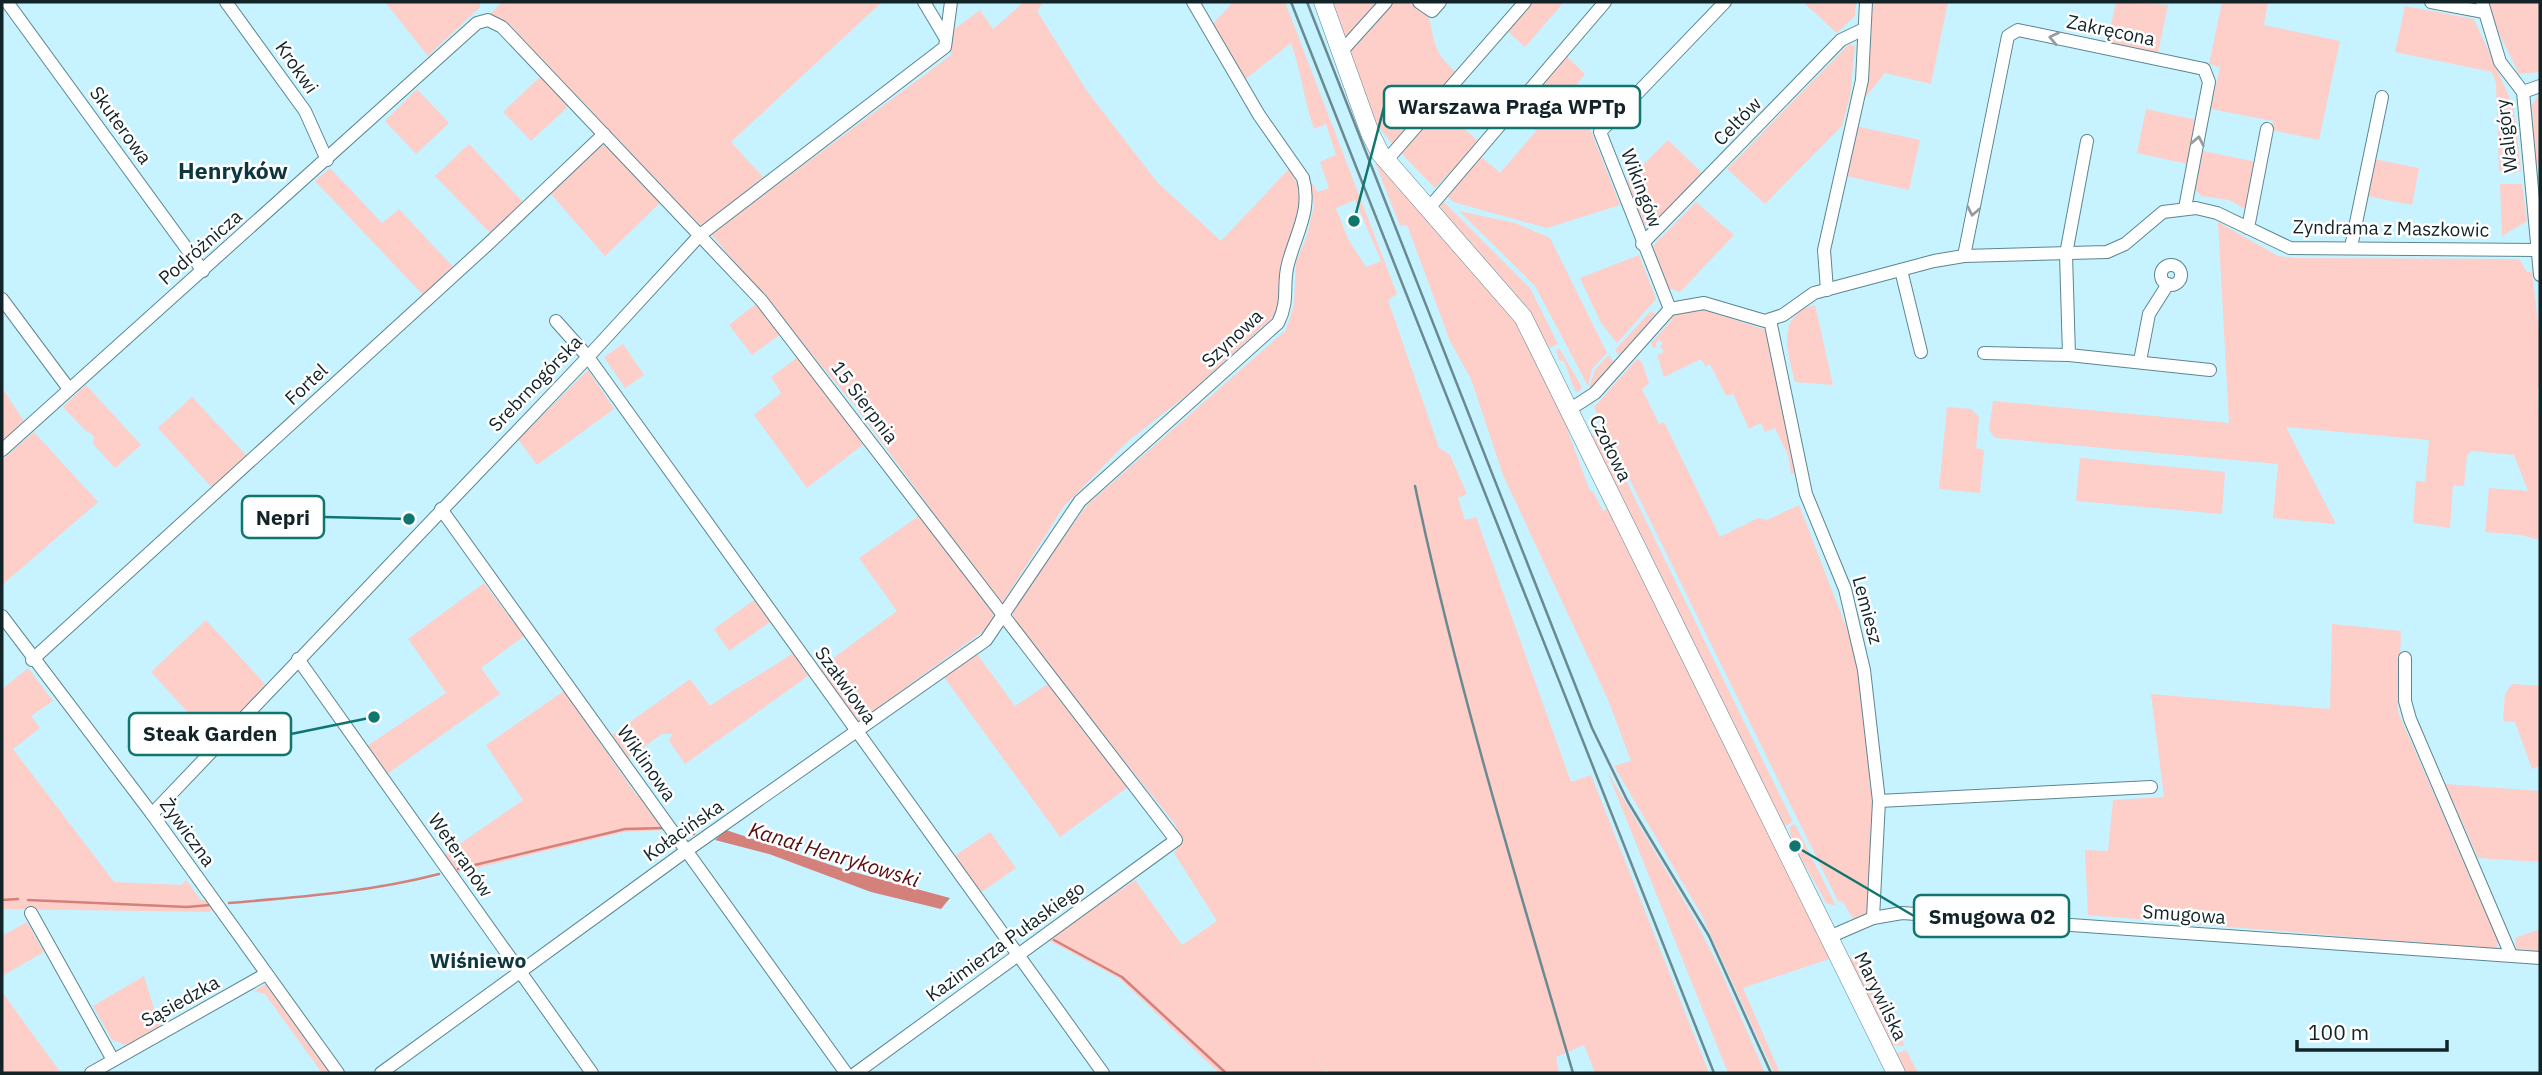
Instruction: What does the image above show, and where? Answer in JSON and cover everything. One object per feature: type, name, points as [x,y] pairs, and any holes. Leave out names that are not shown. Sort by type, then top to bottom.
[{"type":"street","name":"Skuterowa","points":[[7,2],[203,271]]},
{"type":"street","name":"Krokwi","points":[[226,2],[305,111],[327,160]]},
{"type":"street","points":[[924,2],[946,39]]},
{"type":"street","points":[[946,39],[951,2]]},
{"type":"street","name":"Szynowa","points":[[1002,615],[1080,501],[1272,328],[1285,310],[1288,265],[1308,202],[1303,178],[1259,115],[1192,2]]},
{"type":"street","name":"Czołowa","points":[[1324,2],[1370,133],[1386,160],[1517,308],[1829,937]]},
{"type":"street","points":[[1341,52],[1386,2]]},
{"type":"street","points":[[1419,2],[1432,11],[1440,2]]},
{"type":"street","points":[[1386,160],[1525,2]]},
{"type":"street","points":[[1429,208],[1605,2]]},
{"type":"street","name":"Wikingów","points":[[1670,309],[1642,244],[1600,132],[1726,2]]},
{"type":"street","points":[[1827,290],[1824,250],[1862,80],[1866,2]]},
{"type":"street","points":[[2431,2],[2483,7]]},
{"type":"street","name":"Waligóry","points":[[2483,7],[2500,62],[2523,92],[2540,275]]},
{"type":"street","name":"Podróżnicza","points":[[2,450],[477,23],[488,20]]},
{"type":"street","name":"15 Sierpnia","points":[[488,20],[502,27],[761,300],[1176,840]]},
{"type":"street","name":"Celtów","points":[[1642,244],[1842,40],[1864,29]]},
{"type":"street","name":"Zakręcona","points":[[1964,256],[2008,36],[2018,30],[2204,69],[2209,82],[2185,208]]},
{"type":"street","name":"Srebrnogórska","points":[[152,814],[588,357],[700,235],[945,47],[946,39]]},
{"type":"street","points":[[2523,92],[2540,86]]},
{"type":"street","points":[[2351,247],[2382,97]]},
{"type":"street","points":[[2248,228],[2267,129]]},
{"type":"street","name":"Fortel","points":[[32,660],[145,559],[604,134]]},
{"type":"street","points":[[2069,355],[2066,254],[2087,141]]},
{"type":"street","points":[[1569,410],[1595,393],[1670,309],[1704,303],[1752,320],[1770,320],[1783,315],[1804,299],[1827,290],[1964,256],[2066,254],[2116,249],[2158,215],[2185,208]]},
{"type":"street","name":"Zyndrama z Maszkowic","points":[[2185,208],[2207,209],[2290,248],[2538,250]]},
{"type":"street","points":[[1901,270],[1921,352]]},
{"type":"street","points":[[2140,361],[2149,314],[2168,284]]},
{"type":"street","points":[[2,299],[69,389]]},
{"type":"street","name":"Lemiesz","points":[[1770,320],[1806,494],[1845,589],[1864,670],[1880,801],[1872,918]]},
{"type":"street","name":"Szałwiowa","points":[[556,321],[588,357],[1102,1073]]},
{"type":"street","points":[[1984,353],[2069,355],[2210,370]]},
{"type":"street","name":"Wiklinowa","points":[[441,509],[846,1073]]},
{"type":"street","name":"Kołacińska","points":[[381,1073],[686,851],[986,640],[1002,615]]},
{"type":"street","name":"Żywiczna","points":[[2,616],[32,660],[152,814],[338,1073]]},
{"type":"street","name":"Weteranów","points":[[298,659],[592,1073]]},
{"type":"street","points":[[2405,659],[2405,701],[2410,719],[2511,955]]},
{"type":"street","points":[[1880,801],[2151,787]]},
{"type":"street","name":"Kazimierza Pułaskiego","points":[[856,1073],[1176,840]]},
{"type":"street","points":[[31,913],[113,1060]]},
{"type":"street","name":"Smugowa","points":[[1829,937],[1872,918],[1902,913],[2540,958]]},
{"type":"street","name":"Marywilska","points":[[1829,937],[1896,1073]]},
{"type":"street","name":"Sąsiedzka","points":[[92,1073],[266,974]]},
{"type":"shaded area","points":[[385,2],[480,2],[480,7],[428,56]]},
{"type":"shaded area","points":[[502,2],[882,2],[731,142],[763,177],[699,230],[489,15]]},
{"type":"shaded area","points":[[1024,2],[1044,2],[1037,11],[1087,91],[1157,182],[1221,241],[1289,169],[1304,197],[1277,310],[1270,320],[1192,391],[1128,441],[1064,506],[1001,605],[855,406],[711,234],[951,55],[952,31],[980,10],[993,29]]},
{"type":"shaded area","points":[[1233,2],[1285,2],[1397,294],[1388,300],[1439,448],[1450,455],[1467,494],[1458,498],[1465,520],[1476,517],[1571,782],[1591,775],[1709,1073],[1595,1073],[1584,1045],[1556,1057],[1559,1073],[1329,1073],[1326,1070],[1320,1073],[1219,1073],[1120,979],[1048,940],[1135,880],[1182,945],[1217,921],[1174,853],[1182,842],[1175,824],[1015,625],[1012,609],[1088,504],[1286,330],[1294,305],[1296,262],[1307,236],[1314,205],[1308,178],[1318,192],[1329,188],[1320,162],[1336,155],[1326,124],[1314,129],[1291,43],[1243,81],[1210,27]],"holes":[[[1355,200],[1381,261],[1366,267],[1348,239],[1336,208]]]},
{"type":"shaded area","points":[[1313,2],[1318,2],[1368,145]]},
{"type":"shaded area","points":[[1333,2],[1382,2],[1347,42]]},
{"type":"shaded area","points":[[1390,2],[1407,3],[1425,12],[1437,48],[1443,59],[1459,75],[1394,146],[1377,125],[1348,51]]},
{"type":"shaded area","points":[[1530,2],[1564,2],[1525,47],[1506,30]]},
{"type":"shaded area","points":[[1803,2],[1856,2],[1855,16],[1837,33]]},
{"type":"shaded area","points":[[1870,2],[1948,2],[1931,84],[1885,73],[1860,104],[1872,33]]},
{"type":"shaded area","points":[[2116,2],[2168,5],[2158,53],[2107,43]]},
{"type":"shaded area","points":[[2222,2],[2268,2],[2264,25],[2340,41],[2319,140],[2272,130],[2273,121],[2211,109],[2220,67],[2209,64]]},
{"type":"shaded area","points":[[2489,2],[2540,2],[2540,72],[2519,74],[2492,19]]},
{"type":"shaded area","points":[[2405,6],[2474,19],[2513,105],[2521,170],[2514,173],[2499,171],[2496,83],[2492,72],[2395,52]]},
{"type":"shaded area","points":[[1849,44],[1855,46],[1850,96],[1842,126],[1765,204],[1727,169]]},
{"type":"shaded area","points":[[1564,54],[1585,74],[1574,88],[1620,205],[1547,228],[1453,202],[1444,193],[1477,153],[1500,173],[1536,131],[1514,112]]},
{"type":"shaded area","points":[[541,76],[569,106],[531,141],[503,112]]},
{"type":"shaded area","points":[[417,89],[449,123],[416,154],[385,121]]},
{"type":"shaded area","points":[[2540,93],[2540,165],[2536,165],[2532,105]]},
{"type":"shaded area","points":[[1448,97],[1460,125],[1479,142],[1435,188],[1400,152]]},
{"type":"shaded area","points":[[2146,109],[2197,120],[2188,164],[2137,153]]},
{"type":"shaded area","points":[[1855,126],[1920,140],[1909,190],[1846,176]]},
{"type":"shaded area","points":[[1668,140],[1702,173],[1653,226],[1644,225],[1627,181]]},
{"type":"shaded area","points":[[605,142],[661,202],[605,256],[550,193]]},
{"type":"shaded area","points":[[469,144],[523,202],[490,233],[435,176]]},
{"type":"shaded area","points":[[2203,151],[2257,162],[2247,210],[2229,200],[2201,196],[2195,189]]},
{"type":"shaded area","points":[[1371,153],[1510,309],[1571,430],[1568,432],[1590,491],[1593,491],[1603,511],[1607,509],[1622,532],[1832,958],[1743,988],[1780,1073],[1774,1073],[1701,914],[1614,766],[1631,761],[1609,702],[1503,475],[1471,379],[1450,341],[1407,225],[1400,226]]},
{"type":"shaded area","points":[[2374,159],[2419,168],[2412,205],[2367,196]]},
{"type":"shaded area","points":[[330,168],[382,223],[399,209],[453,267],[423,295],[315,181]]},
{"type":"shaded area","points":[[2500,184],[2522,184],[2527,221],[2502,236]]},
{"type":"shaded area","points":[[1441,199],[1530,288],[1558,344],[1550,348],[1440,210]]},
{"type":"shaded area","points":[[1696,202],[1734,235],[1680,292],[1668,288],[1653,246]]},
{"type":"shaded area","points":[[1459,211],[1515,223],[1550,238],[1607,353],[1592,369],[1588,386],[1535,286]]},
{"type":"shaded area","points":[[2218,222],[2278,256],[2294,258],[2519,259],[2527,272],[2532,272],[2540,340],[2540,386],[2537,389],[2540,429],[2540,540],[2521,535],[2485,532],[2489,488],[2528,491],[2514,455],[2472,451],[2467,455],[2464,486],[2453,485],[2450,528],[2413,523],[2416,481],[2425,482],[2429,440],[2286,427],[2336,524],[2273,518],[2278,464],[1995,438],[1989,430],[1993,401],[2229,423]]},
{"type":"shaded area","points":[[1639,255],[1656,299],[1617,343],[1601,323],[1580,278]]},
{"type":"shaded area","points":[[757,303],[781,334],[752,355],[729,325]]},
{"type":"shaded area","points":[[1815,305],[1833,385],[1795,382],[1789,359],[1789,327],[1802,310]]},
{"type":"shaded area","points":[[1702,309],[1766,330],[1796,473],[1791,474],[1788,455],[1775,428],[1765,432],[1761,423],[1749,429],[1733,394],[1726,396],[1710,364],[1705,366],[1701,359],[1664,377],[1657,355],[1664,352],[1660,346],[1663,343],[1659,340],[1655,344],[1657,347],[1653,348],[1651,343],[1672,320],[1672,315]]},
{"type":"shaded area","points":[[1651,311],[1658,316],[1619,355],[1615,350]]},
{"type":"shaded area","points":[[623,344],[644,375],[625,388],[604,357]]},
{"type":"shaded area","points":[[1559,348],[1582,387],[1579,392],[1575,391],[1564,361],[1560,361],[1556,351]]},
{"type":"shaded area","points":[[1609,355],[1615,364],[1588,391],[1595,370]]},
{"type":"shaded area","points":[[798,357],[865,443],[807,488],[754,415],[781,393],[771,377]]},
{"type":"shaded area","points":[[1637,359],[1642,362],[1649,383],[1642,389],[1659,424],[1664,422],[1720,537],[1758,518],[1767,520],[1799,505],[1850,637],[1858,672],[1875,804],[1869,913],[1853,919],[1843,902],[1838,901],[1594,407]]},
{"type":"shaded area","points":[[588,370],[614,409],[537,465],[518,439]]},
{"type":"shaded area","points":[[86,385],[141,445],[115,468],[93,444],[94,436],[63,407]]},
{"type":"shaded area","points":[[2,388],[24,421],[2,442]]},
{"type":"shaded area","points":[[192,397],[247,456],[213,489],[158,428]]},
{"type":"shaded area","points":[[1947,407],[1971,409],[1979,417],[1976,448],[1984,450],[1980,493],[1939,489]]},
{"type":"shaded area","points":[[1602,431],[1793,822],[1785,826],[1787,839],[1590,437]]},
{"type":"shaded area","points":[[34,432],[98,502],[2,585],[2,460]]},
{"type":"shaded area","points":[[2080,458],[2225,472],[2222,514],[2076,501]]},
{"type":"shaded area","points":[[920,515],[994,615],[989,627],[858,722],[820,668],[897,611],[859,558]]},
{"type":"shaded area","points":[[484,583],[524,636],[481,668],[500,694],[387,774],[367,746],[446,693],[408,639]]},
{"type":"shaded area","points":[[754,600],[770,622],[729,651],[714,629]]},
{"type":"shaded area","points":[[206,620],[266,685],[213,740],[151,672]]},
{"type":"shaded area","points":[[2332,624],[2401,631],[2398,712],[2498,941],[2497,949],[2088,915],[2085,850],[2108,851],[2113,800],[2164,797],[2151,694],[2330,709]]},
{"type":"shaded area","points":[[793,653],[808,676],[685,764],[669,741],[672,734],[662,734],[628,758],[612,735],[690,679],[710,706]]},
{"type":"shaded area","points":[[977,654],[1015,706],[1048,684],[1128,787],[1060,837],[944,677]]},
{"type":"shaded area","points":[[28,668],[53,701],[31,716],[40,728],[13,749],[114,882],[181,885],[186,880],[201,900],[207,901],[213,909],[209,912],[2,909],[2,689]]},
{"type":"shaded area","points":[[2512,684],[2540,686],[2540,766],[2532,769],[2515,722],[2503,721],[2505,694]]},
{"type":"shaded area","points":[[564,691],[637,796],[641,793],[666,830],[624,832],[456,873],[444,855],[523,800],[486,745]]},
{"type":"shaded area","points":[[1607,771],[1694,918],[1719,967],[1765,1073],[1728,1073]]},
{"type":"shaded area","points":[[2445,784],[2539,791],[2540,862],[2478,858]]},
{"type":"shaded area","points":[[1795,824],[1836,906],[1826,903],[1799,855],[1789,827]]},
{"type":"shaded area","points":[[726,830],[846,870],[950,898],[941,909],[871,892],[769,854],[715,840]]},
{"type":"shaded area","points":[[990,832],[1016,868],[979,894],[953,857]]},
{"type":"shaded area","points":[[27,922],[44,952],[2,976],[2,936]]},
{"type":"shaded area","points":[[2540,929],[2540,952],[2516,948],[2515,938]]},
{"type":"shaded area","points":[[1858,955],[1862,957],[1905,1046],[1891,1045],[1849,959]]},
{"type":"shaded area","points":[[144,976],[160,1028],[129,1046],[112,1040],[93,1006]]},
{"type":"shaded area","points":[[266,984],[331,1073],[322,1073],[265,994],[254,991]]},
{"type":"shaded area","points":[[2,992],[61,1073],[2,1073]]},
{"type":"shaded area","points":[[1906,1050],[1918,1073],[1902,1073],[1893,1055]]},
{"type":"waterway","name":"Kanał Henrykowski","points":[[458,869],[625,829],[665,828]]},
{"type":"waterway","name":"Kanał Henrykowski","points":[[685,832],[694,834]]},
{"type":"waterway","name":"Kanał Henrykowski","points":[[229,903],[361,890],[439,874]]},
{"type":"waterway","name":"Kanał Henrykowski","points":[[2,900],[18,899]]},
{"type":"waterway","name":"Kanał Henrykowski","points":[[28,900],[187,907],[210,905]]},
{"type":"waterway","name":"Kanał Henrykowski","points":[[1054,940],[1122,977],[1226,1073]]},
{"type":"railway","points":[[1291,2],[1714,1073]]},
{"type":"railway","points":[[1307,2],[1592,728],[1627,800],[1709,936],[1771,1073]]},
{"type":"railway","points":[[1415,486],[1468,708],[1573,1073]]},
{"type":"place","name":"Warszawa Praga WPTp","points":[[1354,221]]},
{"type":"place","name":"Nepri","points":[[409,519]]},
{"type":"place","name":"Steak Garden","points":[[374,717]]},
{"type":"place","name":"Smugowa 02","points":[[1795,846]]},
{"type":"district","name":"Henryków","points":[[233,171]]},
{"type":"district","name":"Wiśniewo","points":[[478,961]]}]
